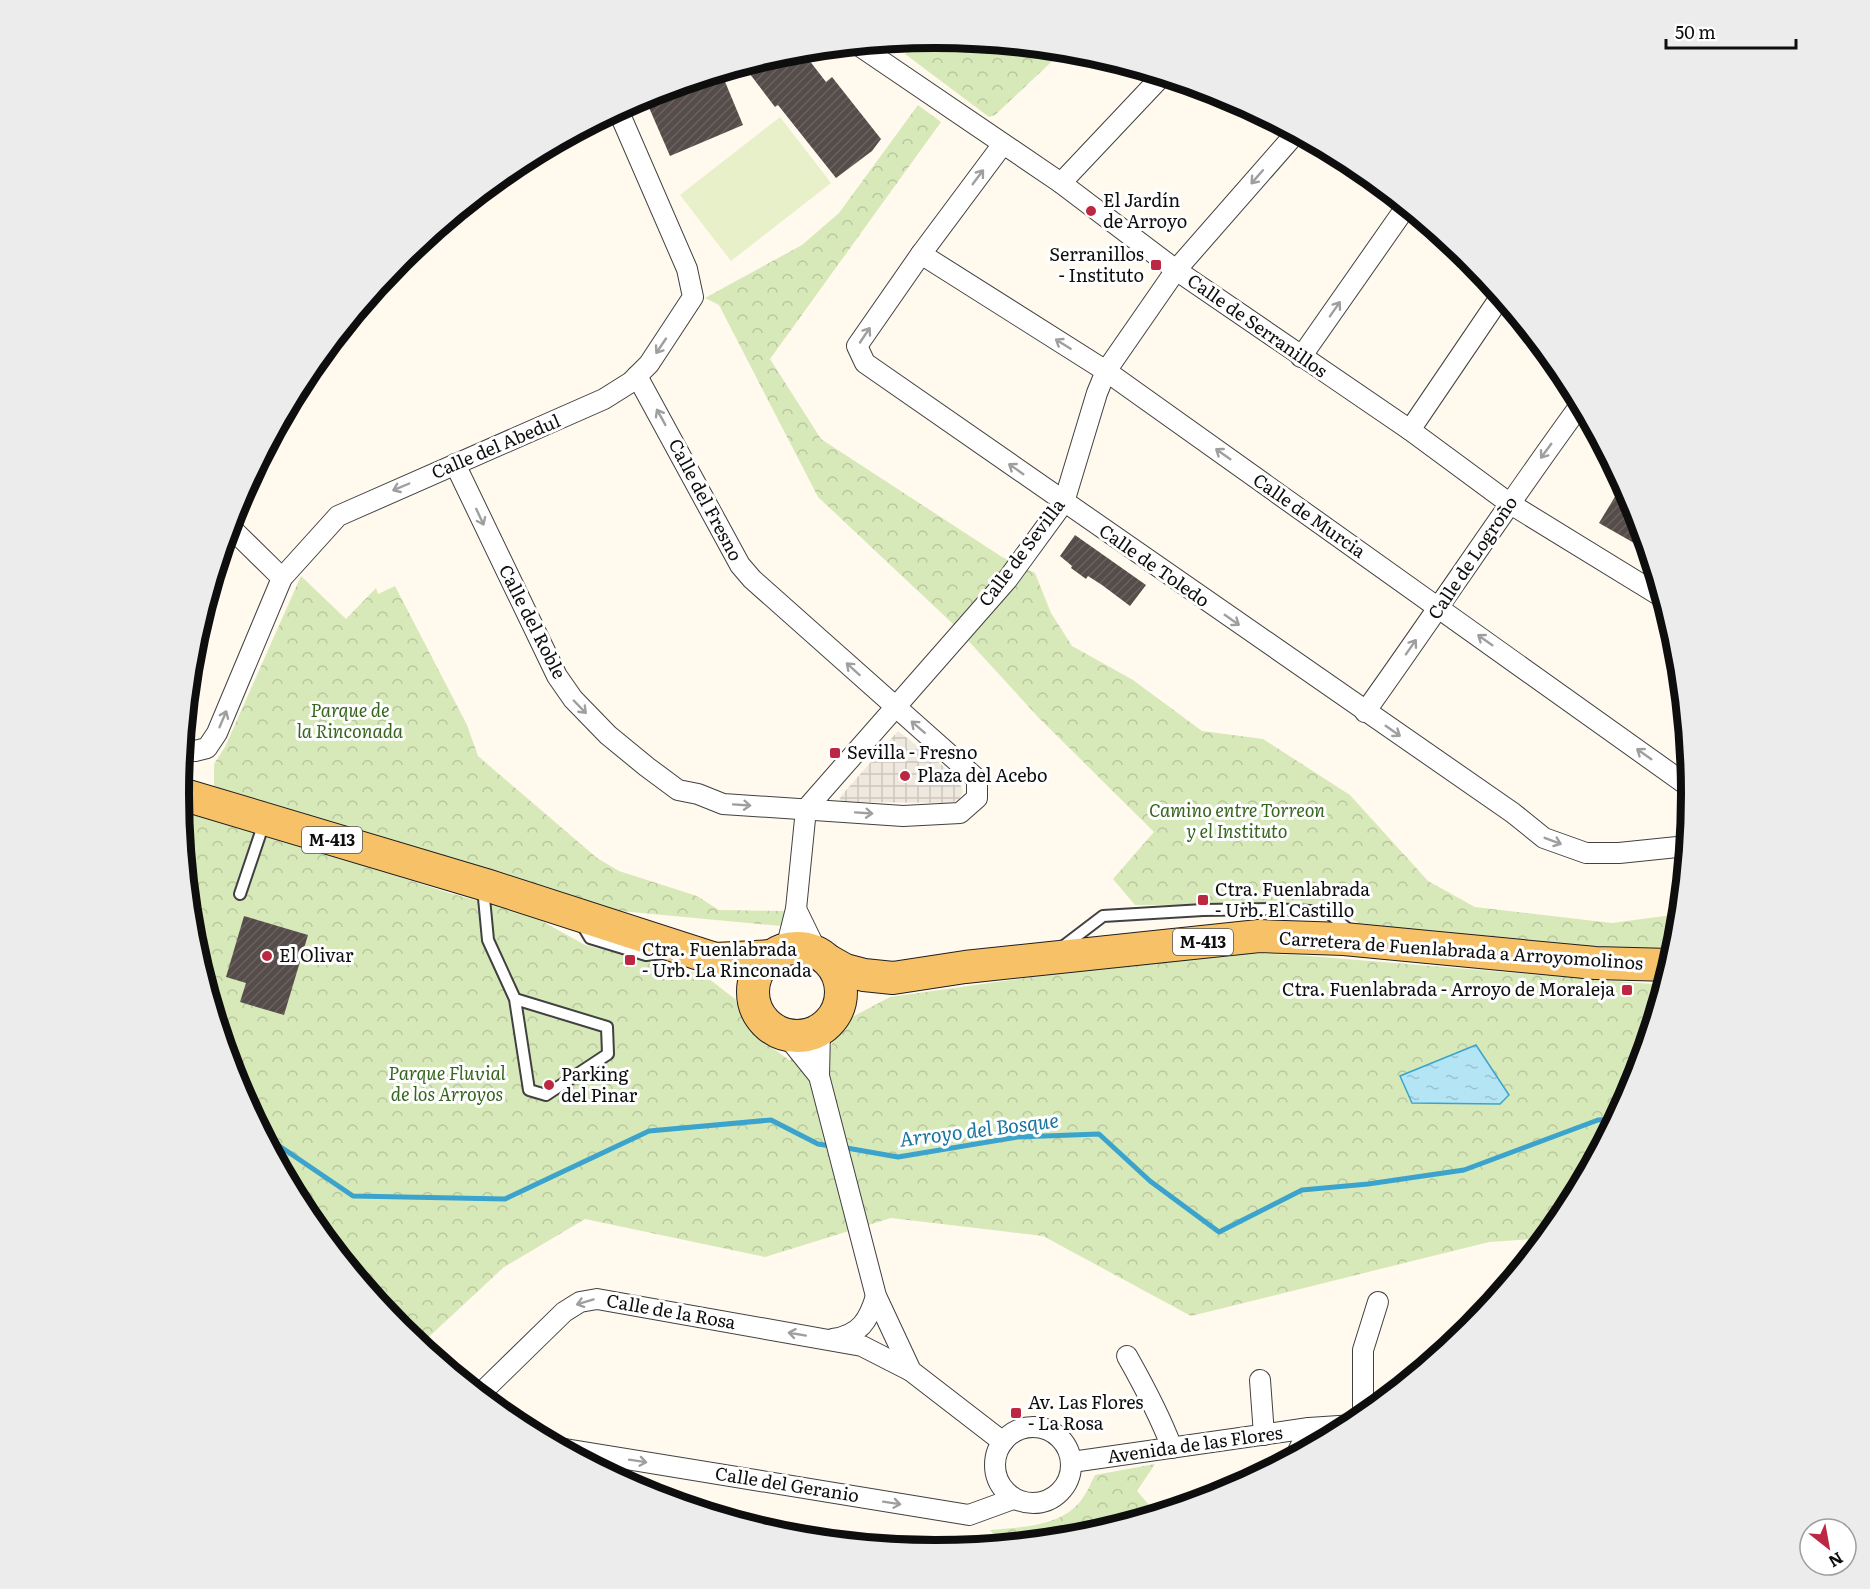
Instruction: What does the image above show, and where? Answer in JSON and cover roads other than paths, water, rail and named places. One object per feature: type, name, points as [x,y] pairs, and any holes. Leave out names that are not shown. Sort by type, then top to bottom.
[{"type":"main road","name":"M-413","points":[[189,796],[486,885],[702,954],[733,976],[774,1026],[798,1036],[829,1019]]},
{"type":"main road","name":"Carretera de Fuenlabrada a Arroyomolinos","points":[[823,956],[845,970],[864,975],[893,978],[1258,936],[1360,940],[1595,963],[1661,965]]},
{"type":"main road","name":"M-413","points":[[702,954],[806,949],[823,956]]},
{"type":"main road","points":[[774,1026],[754,999],[755,978],[762,966],[779,952]]},
{"type":"main road","points":[[823,956],[836,971],[841,983],[841,996],[829,1019]]},
{"type":"main road","name":"Carretera de Fuenlabrada a Arroyomolinos","points":[[829,1019],[850,999],[893,978]]},
{"type":"street","name":"Calle de Serranillos","points":[[868,52],[1061,183],[1176,270],[1410,430],[1509,503],[1653,592]]},
{"type":"street","points":[[1061,183],[1156,82]]},
{"type":"street","name":"Calle del Abedul","points":[[190,750],[195,752],[207,748],[217,733],[282,578],[338,516],[604,399],[631,382],[649,364],[693,297],[687,269],[621,118]]},
{"type":"street","name":"Calle de Sevilla","points":[[806,809],[1006,580],[1064,502],[1097,393],[1106,371],[1176,270],[1291,139]]},
{"type":"street","name":"Calle de Toledo","points":[[1004,144],[921,254],[857,346],[865,363],[1513,813],[1544,838],[1586,853],[1619,853],[1680,847]]},
{"type":"street","points":[[1301,357],[1402,213]]},
{"type":"street","name":"Calle de Murcia","points":[[921,254],[1106,371],[1681,781]]},
{"type":"street","points":[[1410,430],[1497,303]]},
{"type":"street","name":"Calle del Fresno","points":[[638,376],[741,565],[752,579],[896,708]]},
{"type":"street","name":"Calle de Logroño","points":[[1365,712],[1439,608],[1509,503],[1575,412]]},
{"type":"street","name":"Calle del Roble","points":[[455,464],[554,672],[573,699],[608,735],[678,790],[698,794],[723,804],[806,809]]},
{"type":"street","points":[[236,533],[282,578]]},
{"type":"street","points":[[779,952],[796,909],[806,809],[903,816],[960,813],[977,798],[977,779],[896,708]]},
{"type":"street","points":[[796,909],[823,956]]},
{"type":"street","points":[[829,1019],[819,1076],[876,1296],[911,1371]]},
{"type":"street","points":[[774,1026],[819,1076]]},
{"type":"street","name":"Calle de la Rosa","points":[[827,1339],[847,1337],[857,1331],[871,1314],[876,1296]]},
{"type":"street","name":"Calle de la Rosa","points":[[485,1390],[564,1312],[580,1302],[597,1299],[862,1346],[911,1371],[1003,1442]]},
{"type":"street","points":[[1363,1406],[1363,1350],[1378,1302]]},
{"type":"street","points":[[1127,1356],[1146,1389],[1172,1448]]},
{"type":"street","points":[[1260,1380],[1264,1435]]},
{"type":"street","name":"Avenida de las Flores","points":[[1072,1462],[1334,1425]]},
{"type":"street","points":[[1026,1427],[1042,1428],[1053,1432],[1065,1443],[1072,1462],[1068,1482],[1059,1494],[1041,1503],[1026,1504],[1013,1499],[1002,1489],[996,1477],[994,1464],[997,1450],[1003,1442],[1014,1431],[1026,1427]]},
{"type":"street","points":[[1301,1445],[1309,1428]]},
{"type":"street","name":"Calle del Geranio","points":[[582,1452],[969,1515],[1013,1499]]},
{"type":"lane","points":[[240,894],[265,820]]},
{"type":"lane","points":[[486,885],[484,898],[488,940],[515,999],[529,1090],[546,1095],[608,1054],[607,1027],[515,999]]},
{"type":"water","points":[[1476,1045],[1509,1095],[1500,1104],[1412,1103],[1400,1076]]},
{"type":"waterway","name":"Arroyo del Bosque","points":[[841,1147],[898,1157],[1018,1137],[1099,1134],[1150,1181],[1219,1232],[1302,1190],[1368,1184],[1464,1170],[1598,1120],[1607,1119]]},
{"type":"waterway","name":"Arroyo del Bosque","points":[[275,1143],[353,1196],[505,1199],[649,1131],[771,1120],[818,1144],[831,1146]]},
{"type":"place","name":"El Jardín de Arroyo","points":[[1091,211]]},
{"type":"place","name":"Serranillos - Instituto","points":[[1156,265]]},
{"type":"place","name":"Sevilla - Fresno","points":[[835,753]]},
{"type":"place","name":"Plaza del Acebo","points":[[905,776]]},
{"type":"place","name":"Ctra. Fuenlabrada - Urb. El Castillo","points":[[1203,900]]},
{"type":"place","name":"El Olivar","points":[[267,956]]},
{"type":"place","name":"Ctra. Fuenlabrada - Urb. La Rinconada","points":[[630,960]]},
{"type":"place","name":"Ctra. Fuenlabrada - Arroyo de Moraleja","points":[[1627,990]]},
{"type":"place","name":"Parking del Pinar","points":[[549,1085]]},
{"type":"place","name":"Av. Las Flores - La Rosa","points":[[1016,1413]]},
{"type":"park label","name":"Parque de la Rinconada","points":[[350,721]]},
{"type":"park label","name":"Camino entre Torreon y el Instituto","points":[[1237,821]]},
{"type":"park label","name":"Parque Fluvial de los Arroyos","points":[[447,1084]]}]
